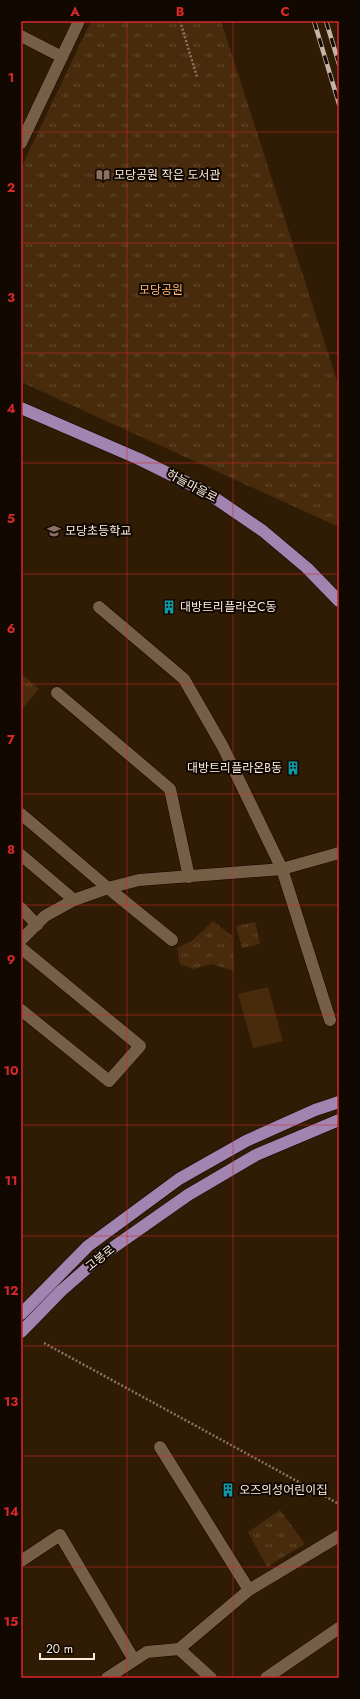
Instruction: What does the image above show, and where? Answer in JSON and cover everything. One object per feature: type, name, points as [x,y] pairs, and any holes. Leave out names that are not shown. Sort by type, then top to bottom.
[{"type":"main road","name":"하늘마을로","points":[[21,408],[140,459],[206,492],[263,531],[306,568],[339,601]]},
{"type":"main road","name":"고봉로","points":[[21,1314],[88,1246],[179,1179],[246,1140],[315,1110],[339,1102]]},
{"type":"main road","name":"고봉로","points":[[21,1332],[61,1291],[101,1256],[188,1195],[256,1155],[339,1120]]},
{"type":"street","points":[[21,143],[79,21]]},
{"type":"street","points":[[21,36],[62,58]]},
{"type":"street","points":[[100,607],[184,679],[223,747],[282,869],[330,1020]]},
{"type":"street","points":[[57,693],[170,789],[189,877]]},
{"type":"street","points":[[21,814],[172,940]]},
{"type":"street","points":[[21,940],[45,916],[74,900],[108,888],[140,880],[282,869],[339,853]]},
{"type":"street","points":[[21,855],[74,900]]},
{"type":"street","points":[[21,908],[37,925]]},
{"type":"street","points":[[21,948],[140,1046],[108,1081],[21,1010]]},
{"type":"street","points":[[160,1448],[249,1590]]},
{"type":"street","points":[[21,1561],[60,1535],[134,1660]]},
{"type":"street","points":[[107,1678],[147,1652],[179,1649],[249,1590],[339,1536]]},
{"type":"street","points":[[266,1678],[339,1628]]},
{"type":"street","points":[[179,1649],[211,1678]]},
{"type":"path","points":[[180,21],[197,77]]},
{"type":"path","points":[[44,1343],[339,1504]]},
{"type":"green space","name":"모당공원","points":[[91,21],[221,21],[339,387],[339,527],[21,382],[21,168]]},
{"type":"green space","points":[[21,673],[39,689],[21,710]]},
{"type":"green space","points":[[213,921],[232,936],[234,971],[211,964],[194,969],[180,964],[177,948],[193,940]]},
{"type":"green space","points":[[255,922],[260,944],[242,948],[236,926]]},
{"type":"green space","points":[[268,987],[283,1041],[253,1048],[238,994]]},
{"type":"green space","points":[[280,1510],[305,1544],[267,1567],[248,1532]]},
{"type":"railway","points":[[314,21],[339,104]]},
{"type":"railway","points":[[326,21],[339,64]]},
{"type":"place","name":"모당공원 작은 도서관","points":[[103,175]]},
{"type":"place","name":"모당초등학교","points":[[54,531]]},
{"type":"place","name":"대방트리플라온C동","points":[[169,607]]},
{"type":"place","name":"대방트리플라온B동","points":[[293,768]]},
{"type":"place","name":"오즈의성어린이집","points":[[228,1490]]}]
